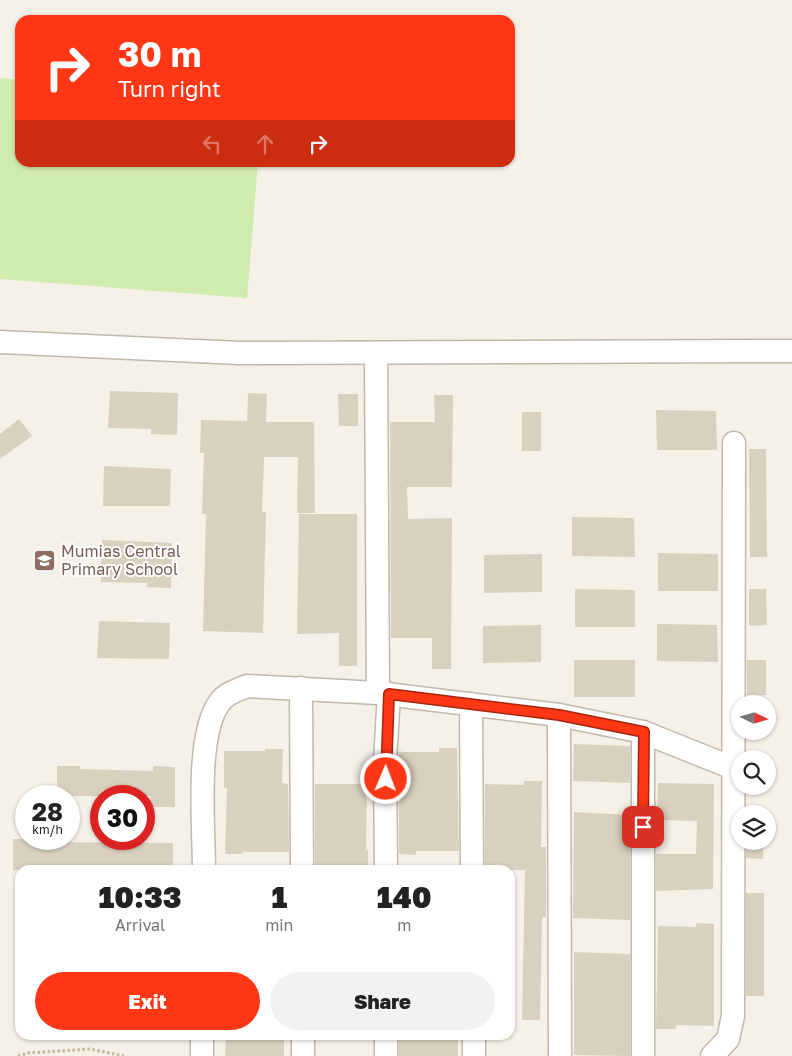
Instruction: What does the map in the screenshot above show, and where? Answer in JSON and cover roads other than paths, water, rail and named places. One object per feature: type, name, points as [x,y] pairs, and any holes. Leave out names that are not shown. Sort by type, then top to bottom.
[{"type":"street","points":[[0,342],[240,353],[792,351]]},
{"type":"street","points":[[376,353],[386,761],[386,865]]},
{"type":"street","points":[[733,750],[734,443]]},
{"type":"street","points":[[204,865],[205,745],[220,701],[231,693],[247,686],[384,694],[559,715],[644,732],[731,767]]},
{"type":"street","points":[[300,688],[302,865]]},
{"type":"street","points":[[471,704],[472,865]]},
{"type":"street","points":[[559,715],[560,1056]]},
{"type":"street","points":[[643,1056],[644,732]]},
{"type":"street","points":[[712,1056],[728,1039],[733,1016],[733,795]]},
{"type":"street","points":[[202,1040],[202,1056]]},
{"type":"street","points":[[303,1040],[303,1056]]},
{"type":"street","points":[[386,1040],[386,1056]]},
{"type":"street","points":[[474,1040],[474,1056]]},
{"type":"place","name":"Mumias Central Primary School","points":[[45,560]]}]
